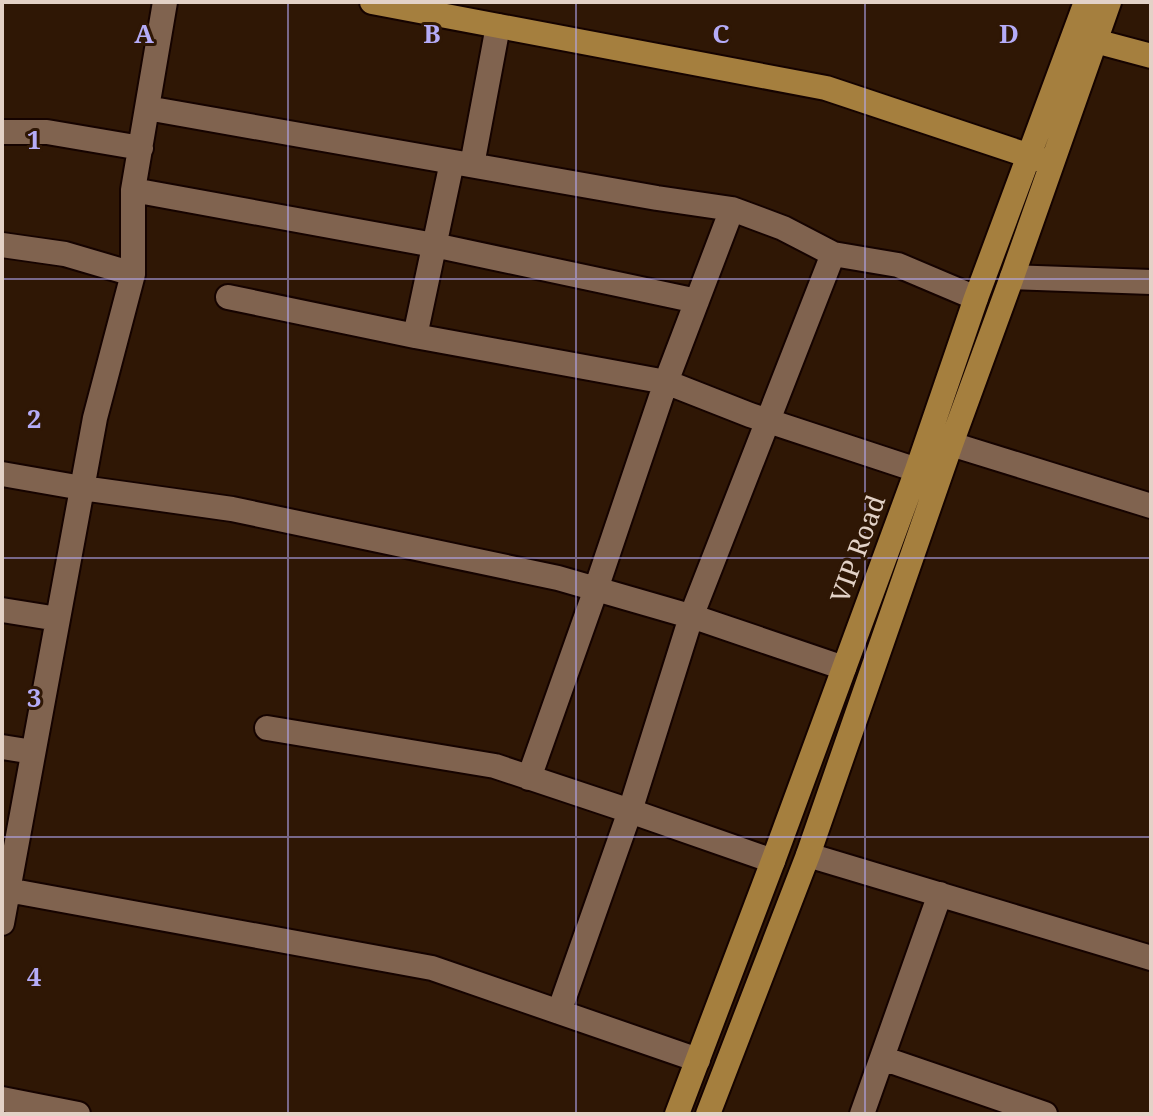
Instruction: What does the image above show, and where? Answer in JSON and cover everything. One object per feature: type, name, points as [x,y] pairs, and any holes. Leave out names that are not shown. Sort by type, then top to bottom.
[{"type":"main road","points":[[372,2],[826,88],[1040,160]]},
{"type":"main road","name":"VIP Road","points":[[1085,38],[1086,2]]},
{"type":"main road","name":"VIP Road","points":[[677,1114],[917,470],[976,298],[1040,160],[1085,38],[1109,2]]},
{"type":"main road","points":[[1085,38],[1151,56]]},
{"type":"main road","name":"VIP Road","points":[[708,1114],[808,855],[1012,277],[1040,160]]},
{"type":"main road","points":[[737,956],[764,968]]},
{"type":"street","points":[[2,923],[5,890],[95,418],[133,274],[133,190],[165,2]]},
{"type":"street","points":[[415,336],[434,245],[462,163],[498,26]]},
{"type":"street","points":[[147,108],[732,209],[783,228],[833,254],[898,265],[976,298]]},
{"type":"street","points":[[2,132],[47,132],[141,148]]},
{"type":"street","points":[[133,190],[434,245],[697,301]]},
{"type":"street","points":[[529,778],[666,382],[732,209]]},
{"type":"street","points":[[2,245],[65,254],[133,274]]},
{"type":"street","points":[[559,1012],[630,811],[691,617],[833,254]]},
{"type":"street","points":[[1012,277],[1151,281]]},
{"type":"street","points":[[228,297],[415,336],[666,382],[767,420],[917,470]]},
{"type":"street","points":[[951,444],[1151,506]]},
{"type":"street","points":[[2,474],[232,509],[558,578],[700,619],[844,668]]},
{"type":"street","points":[[2,610],[58,619]]},
{"type":"street","points":[[267,728],[495,766],[773,861]]},
{"type":"street","points":[[2,747],[33,752]]},
{"type":"street","points":[[808,855],[1151,958]]},
{"type":"street","points":[[5,890],[432,968],[698,1060]]},
{"type":"street","points":[[862,1114],[940,894]]},
{"type":"street","points":[[882,1058],[1045,1114]]},
{"type":"street","points":[[2,1099],[78,1114]]}]
